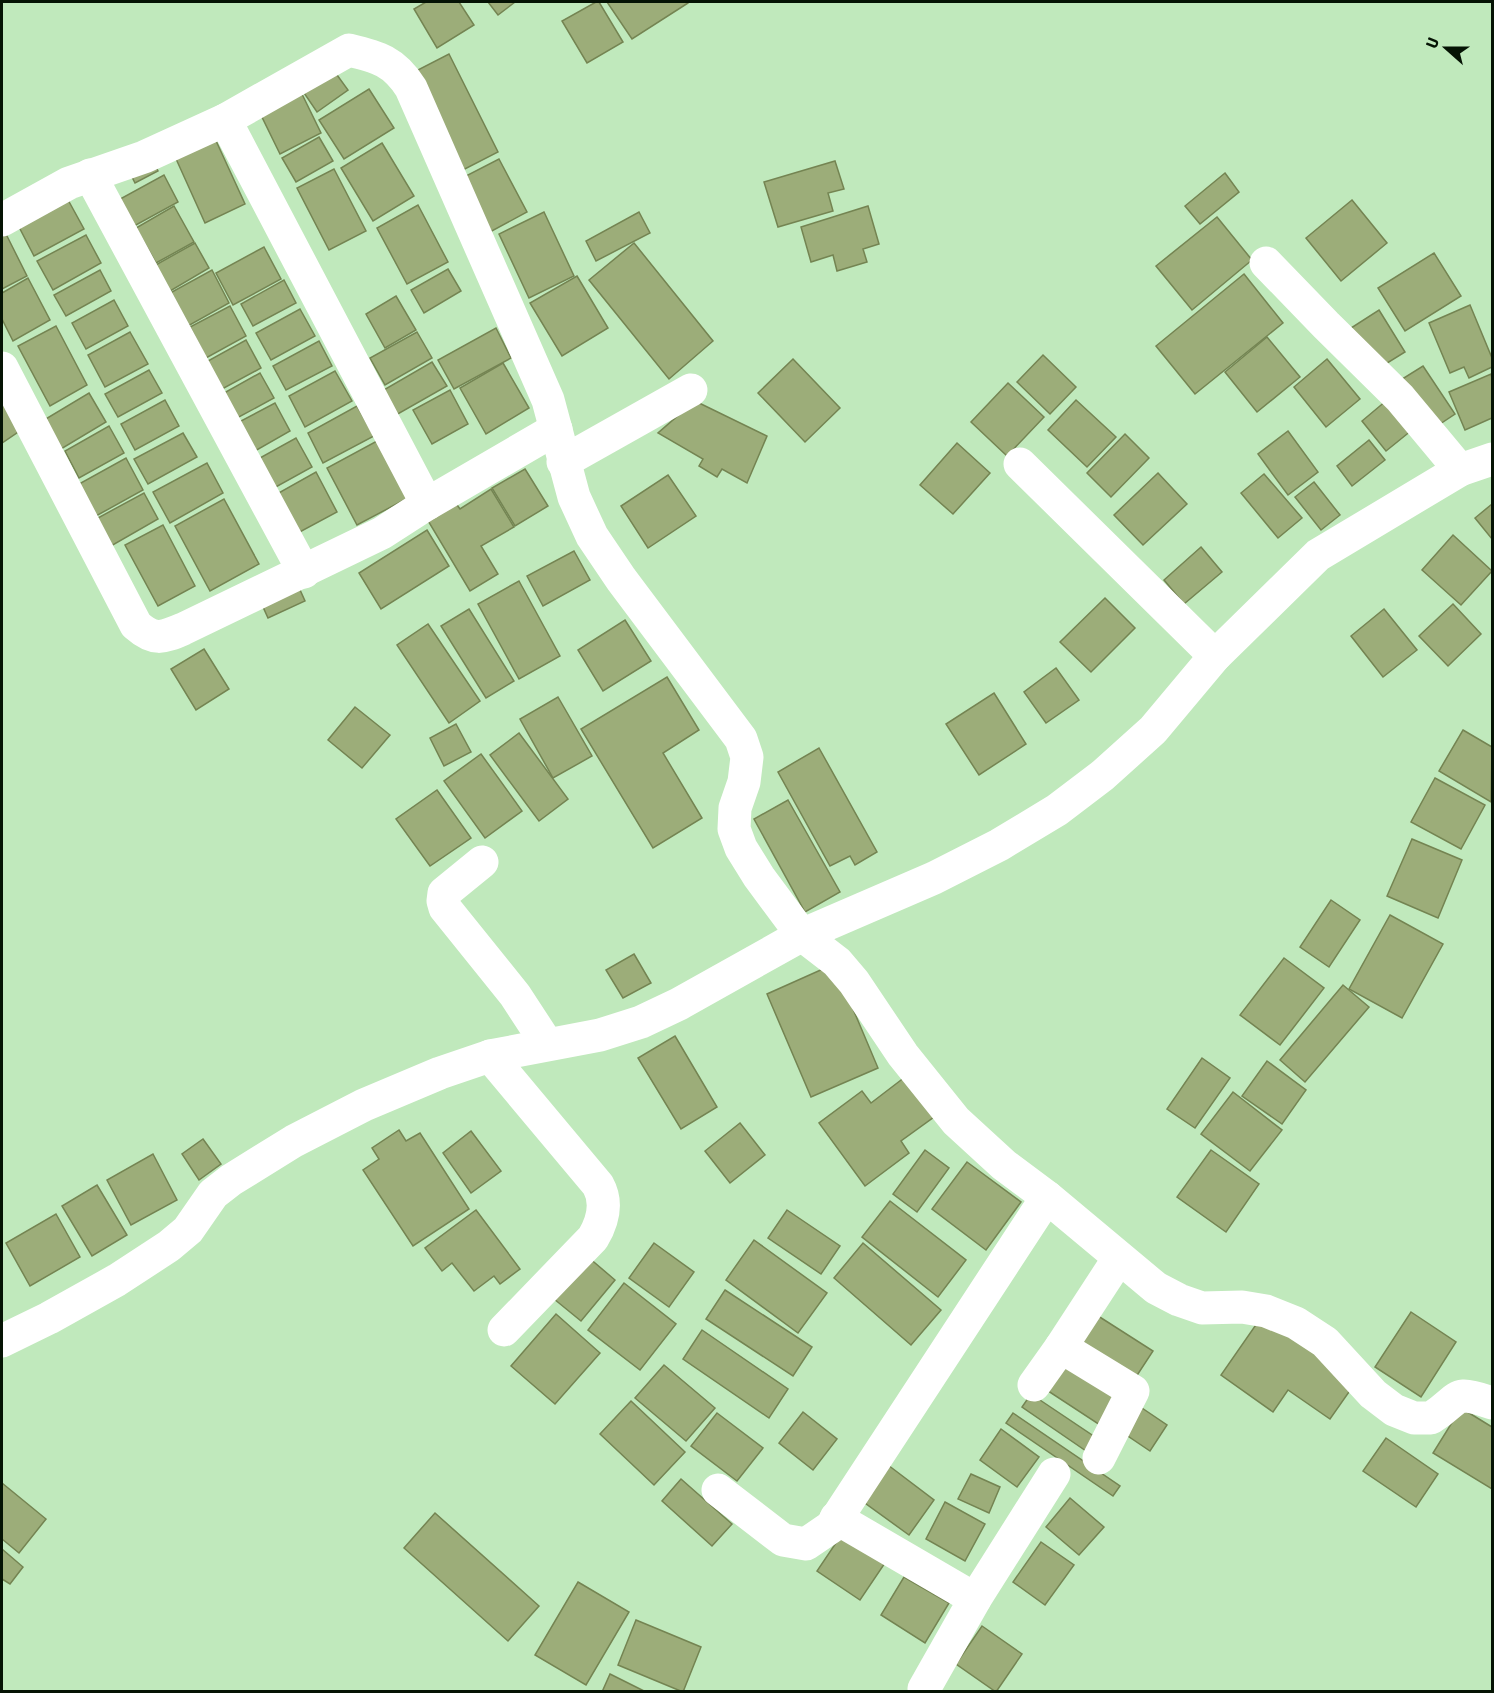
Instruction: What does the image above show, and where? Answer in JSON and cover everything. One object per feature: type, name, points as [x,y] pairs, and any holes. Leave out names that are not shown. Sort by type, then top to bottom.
[{"type":"street","points":[[2,220],[69,183],[144,157],[225,120],[348,50],[370,55],[388,63],[401,73],[411,88],[548,400],[574,497],[592,536],[621,579],[741,739],[747,757],[744,782],[735,808],[734,829],[741,848],[759,878],[802,935],[837,962],[854,982],[903,1055],[956,1121],[1004,1165],[1047,1197],[1156,1288],[1179,1300],[1202,1308],[1242,1307],[1266,1311],[1296,1323],[1325,1342],[1373,1394],[1394,1410],[1423,1419],[1437,1414],[1456,1396],[1471,1395],[1492,1403]]},
{"type":"street","points":[[225,120],[427,504]]},
{"type":"street","points":[[90,175],[304,572]]},
{"type":"street","points":[[1266,263],[1400,398],[1460,470]]},
{"type":"street","points":[[2,368],[136,625],[155,637],[168,635],[382,533],[427,504],[556,429]]},
{"type":"street","points":[[563,462],[691,390]]},
{"type":"street","points":[[2,1341],[59,1313],[117,1280],[169,1246],[188,1230],[213,1194],[231,1180],[294,1141],[364,1105],[440,1073],[490,1056],[600,1035],[641,1022],[679,1004],[802,935],[934,878],[999,845],[1057,810],[1103,775],[1153,730],[1215,656],[1318,555],[1460,470],[1492,459]]},
{"type":"street","points":[[1020,464],[1215,656]]},
{"type":"street","points":[[482,862],[444,893],[445,908],[515,995],[547,1044]]},
{"type":"street","points":[[490,1056],[598,1185],[603,1194],[604,1206],[599,1228],[592,1238],[504,1330]]},
{"type":"street","points":[[718,1490],[783,1540],[806,1544],[831,1527],[1047,1197]]},
{"type":"street","points":[[1034,1385],[1119,1258]]},
{"type":"street","points":[[1061,1347],[1133,1391],[1099,1458]]},
{"type":"street","points":[[924,1689],[975,1599],[1054,1474]]},
{"type":"street","points":[[836,1518],[975,1599]]},
{"type":"building","points":[[426,2],[459,2],[474,25],[437,48],[414,9]]},
{"type":"building","points":[[488,2],[515,2],[498,15]]},
{"type":"building","points":[[599,2],[623,42],[587,63],[562,21]]},
{"type":"building","points":[[607,2],[688,2],[688,3],[632,39]]},
{"type":"building","points":[[449,54],[498,152],[459,172],[410,74]]},
{"type":"building","points":[[332,68],[348,90],[317,112],[302,90]]},
{"type":"building","points":[[369,89],[394,128],[344,159],[319,120]]},
{"type":"building","points":[[300,90],[321,133],[280,154],[259,111]]},
{"type":"building","points":[[212,132],[245,204],[205,223],[172,150]]},
{"type":"building","points":[[319,137],[333,161],[296,182],[282,158]]},
{"type":"building","points":[[382,143],[414,196],[373,221],[341,168]]},
{"type":"building","points":[[499,159],[527,212],[490,232],[462,178]]},
{"type":"building","points":[[153,161],[158,171],[135,183],[130,173]]},
{"type":"building","points":[[835,161],[844,189],[828,193],[833,211],[778,227],[764,182]]},
{"type":"building","points":[[334,169],[366,231],[329,250],[297,188]]},
{"type":"building","points":[[1225,173],[1239,192],[1200,224],[1185,206]]},
{"type":"building","points":[[164,175],[178,202],[125,231],[111,204]]},
{"type":"building","points":[[67,198],[84,229],[34,256],[18,225]]},
{"type":"building","points":[[1352,200],[1387,243],[1341,281],[1306,238]]},
{"type":"building","points":[[418,205],[448,262],[407,284],[377,228]]},
{"type":"building","points":[[174,206],[194,242],[156,263],[136,228]]},
{"type":"building","points":[[868,206],[879,244],[863,249],[867,262],[837,271],[833,255],[811,262],[801,227]]},
{"type":"building","points":[[544,212],[574,276],[529,298],[499,234]]},
{"type":"building","points":[[639,212],[650,233],[596,261],[586,241]]},
{"type":"building","points":[[1217,217],[1252,260],[1192,310],[1156,266]]},
{"type":"building","points":[[6,234],[27,276],[2,289],[2,237]]},
{"type":"building","points":[[86,235],[101,263],[53,290],[37,261]]},
{"type":"building","points":[[195,243],[209,268],[160,297],[145,271]]},
{"type":"building","points":[[634,243],[713,341],[669,379],[589,280]]},
{"type":"building","points":[[264,247],[281,279],[233,305],[216,273]]},
{"type":"building","points":[[1434,253],[1461,296],[1405,331],[1378,288]]},
{"type":"building","points":[[448,269],[461,291],[424,313],[411,290]]},
{"type":"building","points":[[100,270],[111,291],[66,316],[54,295]]},
{"type":"building","points":[[212,270],[229,303],[179,331],[161,298]]},
{"type":"building","points":[[1244,274],[1283,323],[1195,394],[1156,346]]},
{"type":"building","points":[[577,276],[608,328],[562,356],[530,303]]},
{"type":"building","points":[[28,278],[50,320],[13,341],[2,319],[2,293]]},
{"type":"building","points":[[284,280],[296,303],[253,326],[241,304]]},
{"type":"building","points":[[396,296],[416,330],[385,348],[366,314]]},
{"type":"building","points":[[114,300],[128,326],[86,349],[72,323]]},
{"type":"building","points":[[1470,305],[1492,358],[1492,367],[1469,378],[1464,367],[1450,373],[1429,323]]},
{"type":"building","points":[[230,306],[246,336],[206,358],[190,327]]},
{"type":"building","points":[[300,309],[315,336],[271,360],[256,333]]},
{"type":"building","points":[[1379,310],[1405,352],[1376,370],[1351,328]]},
{"type":"building","points":[[56,326],[87,385],[50,406],[18,346]]},
{"type":"building","points":[[496,328],[511,358],[454,389],[438,360]]},
{"type":"building","points":[[130,332],[148,364],[105,387],[88,355]]},
{"type":"building","points":[[417,332],[432,358],[385,385],[370,358]]},
{"type":"building","points":[[1267,337],[1300,377],[1257,412],[1225,372]]},
{"type":"building","points":[[246,340],[261,368],[211,395],[197,367]]},
{"type":"building","points":[[319,341],[332,366],[286,390],[273,366]]},
{"type":"building","points":[[1043,355],[1076,387],[1050,414],[1017,382]]},
{"type":"building","points":[[793,359],[840,408],[805,442],[758,393]]},
{"type":"building","points":[[1327,359],[1360,399],[1326,427],[1294,387]]},
{"type":"building","points":[[432,362],[447,386],[396,415],[382,391]]},
{"type":"building","points":[[503,363],[529,408],[486,434],[460,388]]},
{"type":"building","points":[[1423,366],[1455,414],[1431,430],[1399,381]]},
{"type":"building","points":[[149,370],[162,393],[118,417],[105,394]]},
{"type":"building","points":[[335,371],[352,401],[305,427],[289,396]]},
{"type":"building","points":[[260,373],[274,398],[237,418],[224,393]]},
{"type":"building","points":[[1491,374],[1492,418],[1465,430],[1449,392]]},
{"type":"building","points":[[1008,383],[1044,417],[1007,456],[971,422]]},
{"type":"building","points":[[450,390],[468,424],[432,444],[413,410]]},
{"type":"building","points":[[89,393],[106,422],[61,449],[44,420]]},
{"type":"building","points":[[2,394],[24,428],[2,443]]},
{"type":"building","points":[[1393,395],[1417,426],[1386,451],[1362,421]]},
{"type":"building","points":[[165,400],[179,426],[135,450],[121,424]]},
{"type":"building","points":[[1076,400],[1116,437],[1087,467],[1048,430]]},
{"type":"building","points":[[695,401],[767,436],[747,483],[722,469],[717,477],[699,466],[703,459],[658,433]]},
{"type":"building","points":[[275,403],[290,431],[255,451],[239,422]]},
{"type":"building","points":[[357,406],[374,436],[323,463],[308,433]]},
{"type":"building","points":[[109,426],[124,453],[79,478],[65,451]]},
{"type":"building","points":[[1288,431],[1318,472],[1288,495],[1258,454]]},
{"type":"building","points":[[183,433],[197,457],[148,484],[134,459]]},
{"type":"building","points":[[1125,434],[1149,458],[1111,497],[1087,473]]},
{"type":"building","points":[[296,438],[312,467],[274,488],[258,459]]},
{"type":"building","points":[[1369,440],[1385,460],[1352,486],[1337,466]]},
{"type":"building","points":[[377,441],[408,498],[357,525],[327,468]]},
{"type":"building","points":[[957,443],[990,473],[953,514],[920,485]]},
{"type":"building","points":[[126,458],[143,490],[96,516],[79,484]]},
{"type":"building","points":[[207,463],[223,493],[170,523],[153,492]]},
{"type":"building","points":[[525,469],[548,506],[515,526],[492,488]]},
{"type":"building","points":[[316,472],[337,512],[296,534],[275,495]]},
{"type":"building","points":[[1158,473],[1187,504],[1143,545],[1114,515]]},
{"type":"building","points":[[1264,474],[1302,518],[1278,538],[1241,493]]},
{"type":"building","points":[[668,475],[696,516],[648,548],[621,506]]},
{"type":"building","points":[[1314,482],[1340,515],[1321,530],[1295,497]]},
{"type":"building","points":[[491,489],[514,527],[481,546],[498,574],[470,591],[427,519],[455,502],[460,509]]},
{"type":"building","points":[[144,493],[158,519],[111,546],[96,519]]},
{"type":"building","points":[[224,499],[259,564],[210,591],[175,526]]},
{"type":"building","points":[[1492,504],[1492,539],[1475,518]]},
{"type":"building","points":[[163,525],[195,586],[158,606],[125,545]]},
{"type":"building","points":[[427,530],[449,566],[381,609],[359,573]]},
{"type":"building","points":[[1453,535],[1492,571],[1461,605],[1422,570]]},
{"type":"building","points":[[1201,547],[1222,572],[1184,604],[1164,580]]},
{"type":"building","points":[[574,551],[590,580],[543,606],[527,576]]},
{"type":"building","points":[[296,581],[305,601],[268,618],[259,598]]},
{"type":"building","points":[[519,581],[560,656],[519,679],[478,604]]},
{"type":"building","points":[[1105,598],[1135,628],[1091,672],[1060,642]]},
{"type":"building","points":[[1453,604],[1481,634],[1448,666],[1419,636]]},
{"type":"building","points":[[469,609],[514,681],[486,698],[441,626]]},
{"type":"building","points":[[1384,609],[1417,650],[1383,677],[1351,636]]},
{"type":"building","points":[[625,620],[651,661],[603,691],[578,650]]},
{"type":"building","points":[[428,624],[480,701],[449,723],[397,645]]},
{"type":"building","points":[[204,649],[229,689],[196,710],[171,669]]},
{"type":"building","points":[[1056,668],[1079,700],[1046,723],[1024,692]]},
{"type":"building","points":[[667,677],[699,730],[663,753],[702,818],[653,848],[581,729]]},
{"type":"building","points":[[994,693],[1026,744],[979,775],[946,724]]},
{"type":"building","points":[[558,697],[592,756],[553,778],[520,719]]},
{"type":"building","points":[[355,707],[390,735],[362,768],[328,740]]},
{"type":"building","points":[[456,724],[471,752],[444,766],[430,738]]},
{"type":"building","points":[[1463,730],[1492,747],[1491,802],[1439,771]]},
{"type":"building","points":[[519,733],[568,799],[539,821],[490,755]]},
{"type":"building","points":[[819,748],[877,852],[855,865],[850,856],[830,866],[778,772]]},
{"type":"building","points":[[481,754],[522,811],[485,838],[444,781]]},
{"type":"building","points":[[1435,778],[1485,805],[1461,849],[1411,822]]},
{"type":"building","points":[[437,790],[471,838],[430,866],[396,819]]},
{"type":"building","points":[[788,800],[840,892],[805,912],[754,819]]},
{"type":"building","points":[[1412,839],[1462,860],[1438,918],[1387,896]]},
{"type":"building","points":[[1331,900],[1360,920],[1329,967],[1300,947]]},
{"type":"building","points":[[1390,915],[1443,944],[1402,1018],[1349,989]]},
{"type":"building","points":[[634,954],[651,983],[623,998],[606,970]]},
{"type":"building","points":[[1284,958],[1324,988],[1280,1045],[1240,1015]]},
{"type":"building","points":[[834,964],[878,1068],[811,1097],[767,994]]},
{"type":"building","points":[[1343,985],[1369,1007],[1305,1082],[1280,1060]]},
{"type":"building","points":[[675,1036],[717,1107],[681,1129],[638,1058]]},
{"type":"building","points":[[1202,1058],[1230,1078],[1195,1128],[1167,1109]]},
{"type":"building","points":[[1267,1061],[1306,1090],[1282,1124],[1242,1096]]},
{"type":"building","points":[[905,1077],[934,1117],[901,1141],[909,1153],[865,1186],[819,1123],[862,1091],[871,1103]]},
{"type":"building","points":[[1233,1092],[1282,1130],[1250,1171],[1201,1134]]},
{"type":"building","points":[[740,1123],[765,1155],[730,1183],[705,1151]]},
{"type":"building","points":[[399,1130],[406,1141],[420,1133],[469,1209],[413,1246],[363,1170],[379,1159],[372,1148]]},
{"type":"building","points":[[471,1131],[501,1171],[471,1193],[443,1153]]},
{"type":"building","points":[[203,1139],[221,1164],[199,1180],[182,1154]]},
{"type":"building","points":[[925,1150],[949,1168],[917,1212],[893,1194]]},
{"type":"building","points":[[1211,1150],[1259,1184],[1226,1232],[1177,1197]]},
{"type":"building","points":[[153,1154],[177,1200],[131,1225],[107,1180]]},
{"type":"building","points":[[967,1162],[1021,1202],[986,1250],[932,1209]]},
{"type":"building","points":[[97,1185],[127,1235],[92,1256],[62,1206]]},
{"type":"building","points":[[890,1201],[966,1260],[938,1297],[862,1237]]},
{"type":"building","points":[[476,1210],[520,1269],[500,1284],[494,1276],[474,1291],[452,1263],[442,1271],[425,1248]]},
{"type":"building","points":[[787,1210],[840,1246],[821,1274],[768,1238]]},
{"type":"building","points":[[56,1214],[80,1257],[30,1286],[6,1243]]},
{"type":"building","points":[[754,1240],[827,1293],[798,1333],[726,1280]]},
{"type":"building","points":[[654,1243],[694,1272],[669,1307],[629,1278]]},
{"type":"building","points":[[863,1243],[941,1310],[911,1345],[834,1278]]},
{"type":"building","points":[[588,1257],[615,1280],[581,1321],[554,1299]]},
{"type":"building","points":[[624,1283],[676,1324],[640,1370],[588,1330]]},
{"type":"building","points":[[725,1290],[812,1347],[793,1376],[706,1319]]},
{"type":"building","points":[[1411,1312],[1456,1342],[1421,1397],[1375,1367]]},
{"type":"building","points":[[556,1314],[600,1353],[555,1404],[511,1366]]},
{"type":"building","points":[[1095,1314],[1153,1351],[1134,1380],[1076,1343]]},
{"type":"building","points":[[1262,1316],[1356,1382],[1330,1419],[1288,1390],[1273,1412],[1221,1375]]},
{"type":"building","points":[[702,1330],[788,1389],[769,1418],[683,1359]]},
{"type":"building","points":[[1062,1355],[1124,1396],[1103,1427],[1042,1387]]},
{"type":"building","points":[[664,1365],[715,1408],[686,1441],[635,1398]]},
{"type":"building","points":[[1031,1394],[1098,1439],[1089,1453],[1022,1407]]},
{"type":"building","points":[[631,1401],[685,1452],[654,1485],[600,1434]]},
{"type":"building","points":[[1136,1404],[1167,1425],[1150,1451],[1119,1430]]},
{"type":"building","points":[[1461,1408],[1492,1427],[1492,1489],[1433,1453]]},
{"type":"building","points":[[803,1412],[837,1439],[813,1470],[779,1443]]},
{"type":"building","points":[[717,1413],[763,1448],[737,1481],[691,1446]]},
{"type":"building","points":[[1013,1413],[1120,1486],[1113,1496],[1006,1423]]},
{"type":"building","points":[[1001,1429],[1039,1457],[1017,1487],[980,1460]]},
{"type":"building","points":[[1386,1438],[1438,1474],[1416,1507],[1363,1471]]},
{"type":"building","points":[[884,1462],[934,1500],[909,1535],[858,1498]]},
{"type":"building","points":[[971,1474],[1000,1487],[989,1513],[958,1499]]},
{"type":"building","points":[[681,1479],[732,1524],[712,1546],[662,1501]]},
{"type":"building","points":[[2,1483],[46,1519],[19,1553],[2,1539]]},
{"type":"building","points":[[1070,1498],[1104,1527],[1079,1555],[1046,1527]]},
{"type":"building","points":[[945,1502],[985,1524],[965,1561],[926,1539]]},
{"type":"building","points":[[435,1513],[539,1606],[508,1641],[404,1548]]},
{"type":"building","points":[[844,1531],[887,1560],[860,1600],[817,1571]]},
{"type":"building","points":[[1041,1542],[1074,1565],[1045,1605],[1013,1582]]},
{"type":"building","points":[[2,1549],[23,1567],[10,1584],[2,1579]]},
{"type":"building","points":[[904,1577],[949,1603],[925,1643],[881,1615]]},
{"type":"building","points":[[578,1582],[629,1612],[586,1685],[535,1655]]},
{"type":"building","points":[[636,1620],[701,1647],[683,1692],[618,1665]]},
{"type":"building","points":[[982,1626],[1022,1654],[996,1692],[956,1664]]},
{"type":"building","points":[[610,1674],[646,1692],[602,1692]]}]
